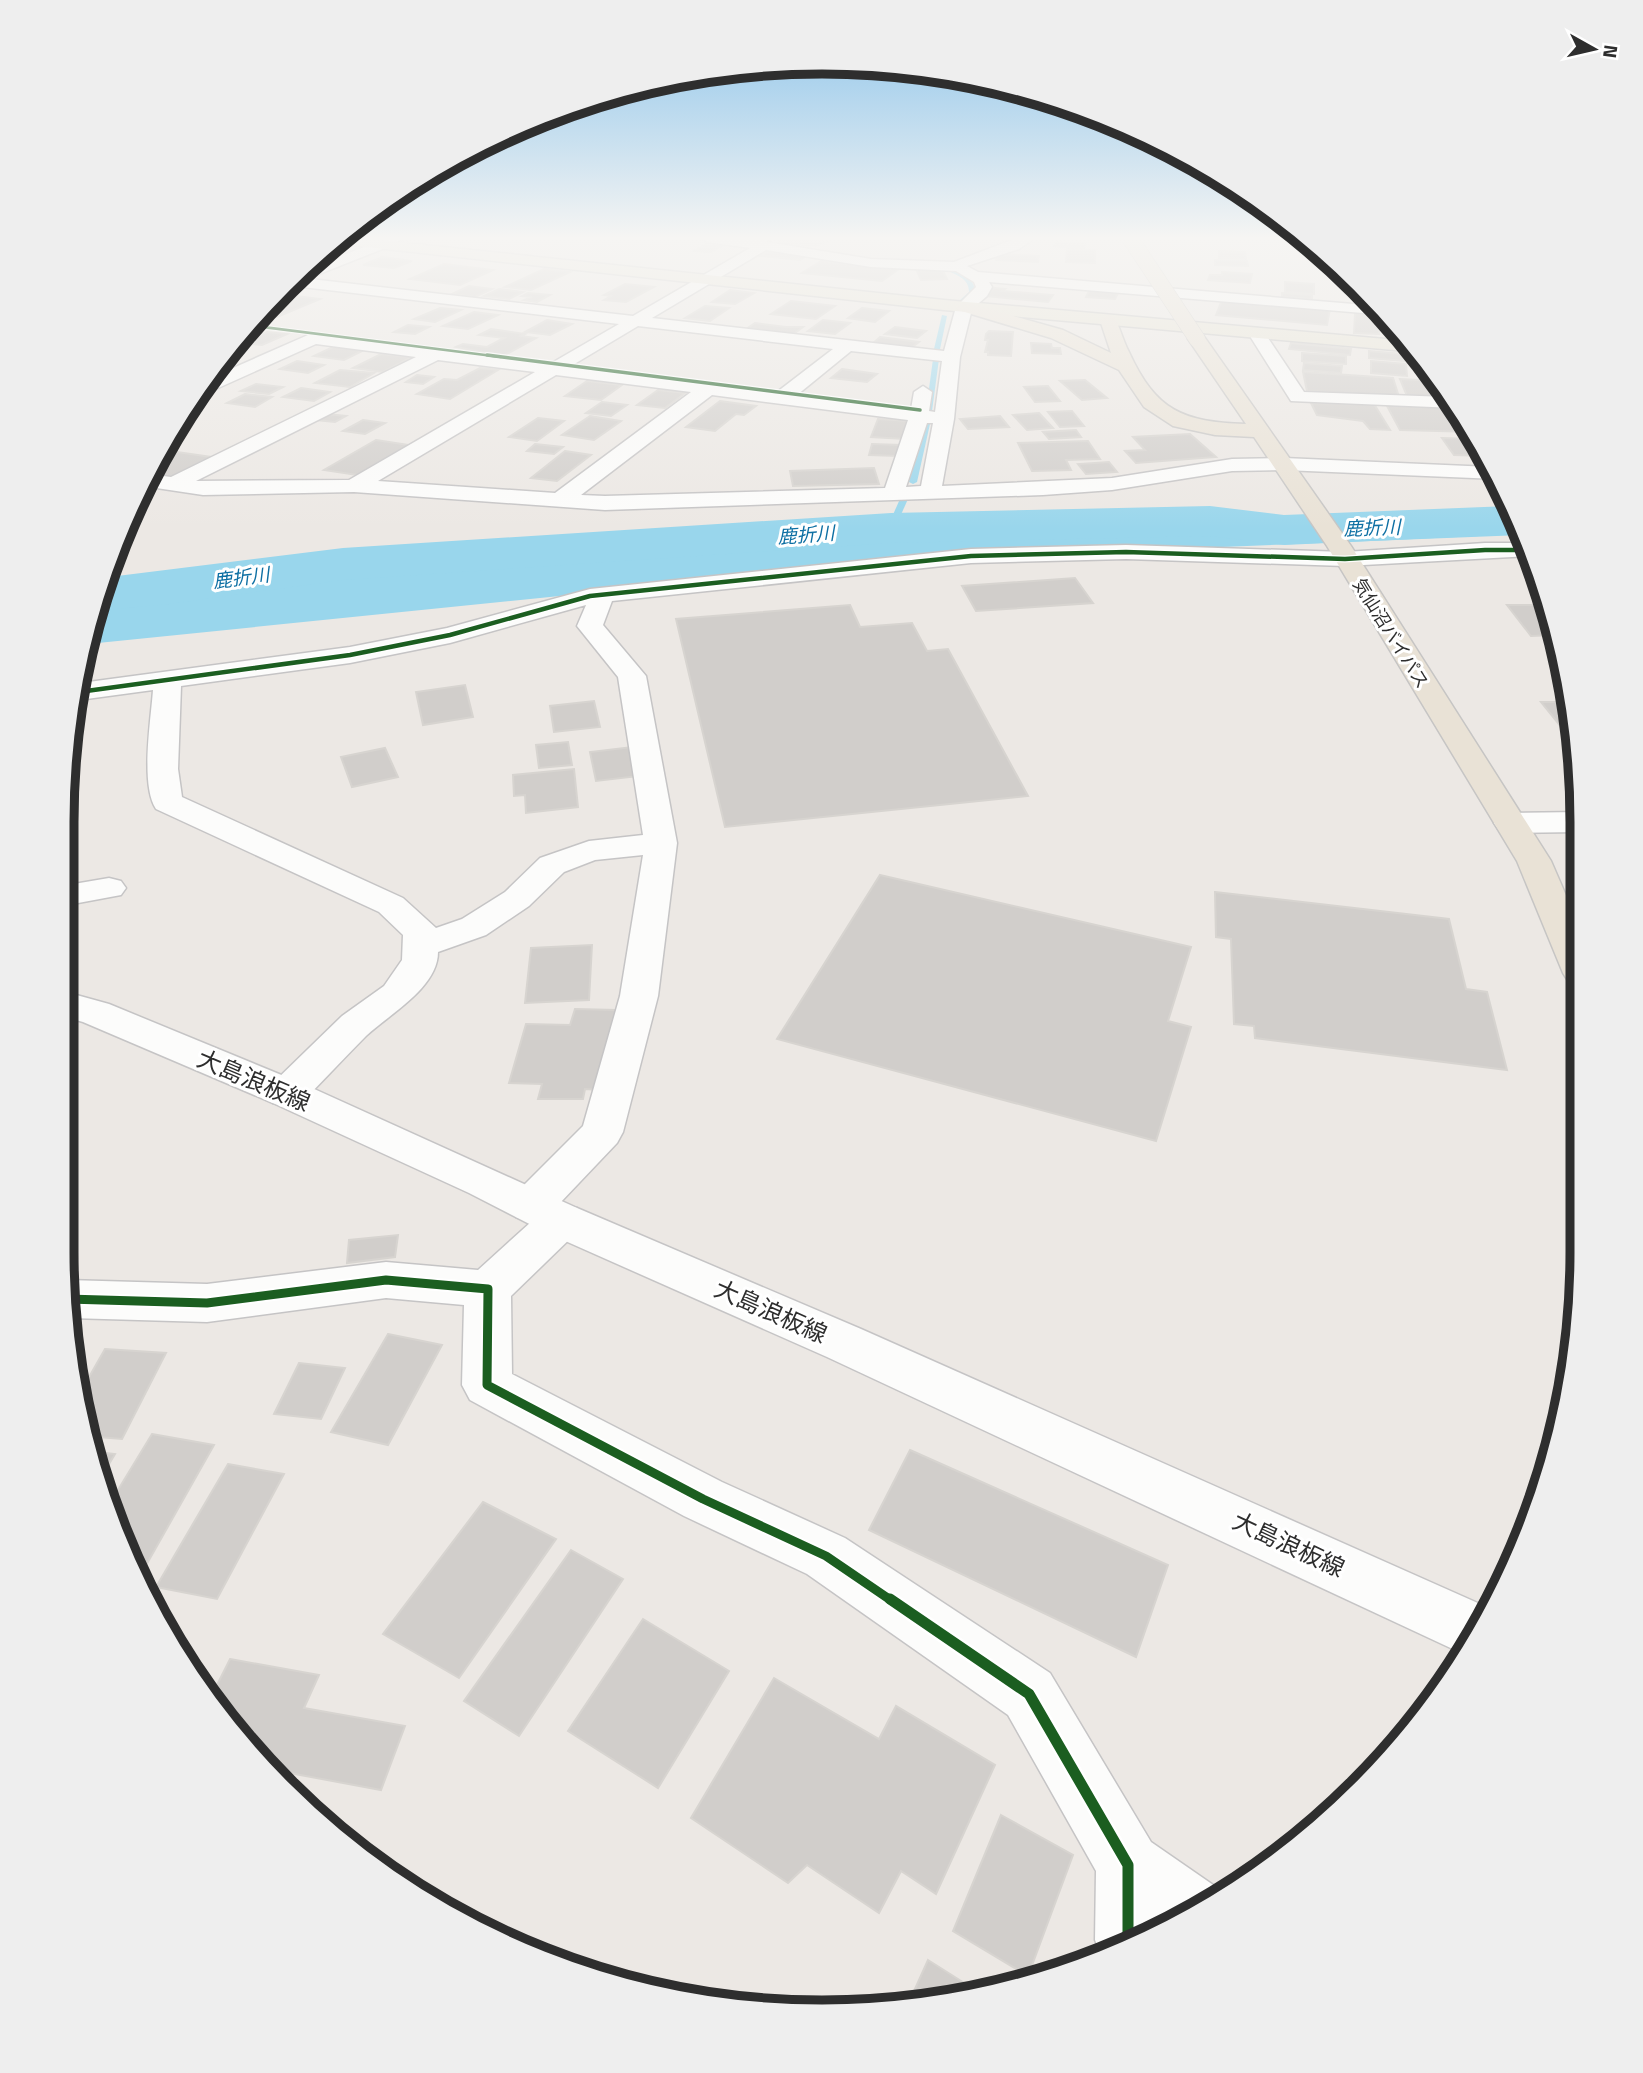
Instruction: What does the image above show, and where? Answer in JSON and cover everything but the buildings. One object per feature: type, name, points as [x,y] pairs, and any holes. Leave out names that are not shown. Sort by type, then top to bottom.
[{"type":"highway","points":[[1059,335],[1127,367]]},
{"type":"highway","points":[[1112,335],[1133,382],[1149,403],[1167,417],[1196,426],[1259,431]]},
{"type":"highway","name":"気仙沼バイパス","points":[[1194,335],[1342,553],[1534,861],[1570,947]]},
{"type":"main road","points":[[1265,335],[1399,346]]},
{"type":"street","points":[[354,486],[611,335]]},
{"type":"street","points":[[752,335],[848,345],[934,342],[951,356]]},
{"type":"street","points":[[893,495],[919,416],[936,335]]},
{"type":"street","points":[[930,494],[957,335]]},
{"type":"street","points":[[1256,335],[1298,397],[1441,403]]},
{"type":"street","points":[[217,381],[314,339],[944,419]]},
{"type":"street","points":[[781,398],[848,345]]},
{"type":"street","points":[[172,485],[434,355]]},
{"type":"street","points":[[560,500],[708,389]]},
{"type":"street","points":[[156,482],[203,489],[354,486],[605,503],[930,494],[1112,484],[1232,465],[1287,470],[1482,473]]},
{"type":"street","points":[[85,691],[311,675],[439,657],[434,638],[602,595],[971,556],[1126,552],[1519,551]]},
{"type":"street","points":[[602,595],[590,626],[632,676],[661,843],[639,996],[603,1132],[488,1289],[486,1385],[703,1499],[825,1556],[1029,1694],[1128,1866],[1185,1905]]},
{"type":"street","points":[[84,702],[167,685]]},
{"type":"street","points":[[167,685],[163,769],[167,802],[391,905],[421,932],[420,961],[397,994],[355,1025],[287,1093]]},
{"type":"street","points":[[1510,823],[1570,822]]},
{"type":"street","points":[[420,946],[474,927],[517,899],[552,865],[589,851],[661,843]]},
{"type":"street","points":[[74,894],[109,888]]},
{"type":"street","name":"大島浪板線","points":[[74,1007],[96,1013],[287,1093],[1469,1626]]},
{"type":"street","points":[[75,1298],[207,1303],[386,1280],[488,1289]]},
{"type":"street","points":[[1128,1866],[1128,1933]]},
{"type":"water","points":[[1502,512],[1513,535],[924,559],[96,643],[112,584],[340,558],[489,564],[992,531],[1388,514]]},
{"type":"waterway","points":[[937,349],[940,335]]},
{"type":"waterway","points":[[929,411],[936,359]]},
{"type":"waterway","points":[[913,482],[926,424]]},
{"type":"waterway","points":[[891,528],[904,499]]},
{"type":"waterway","name":"鹿折川","points":[[109,594],[343,564],[891,528],[1210,521],[1284,530],[1506,521]]},
{"type":"cycle path","points":[[324,335],[920,410]]},
{"type":"cycle path","points":[[85,691],[350,655],[450,635],[590,596],[971,556],[1126,552],[1345,559],[1519,550]]},
{"type":"cycle path","points":[[75,1299],[207,1303],[386,1280],[488,1289],[487,1385],[703,1499],[826,1556],[1029,1694],[1128,1865],[1128,1933]]}]
